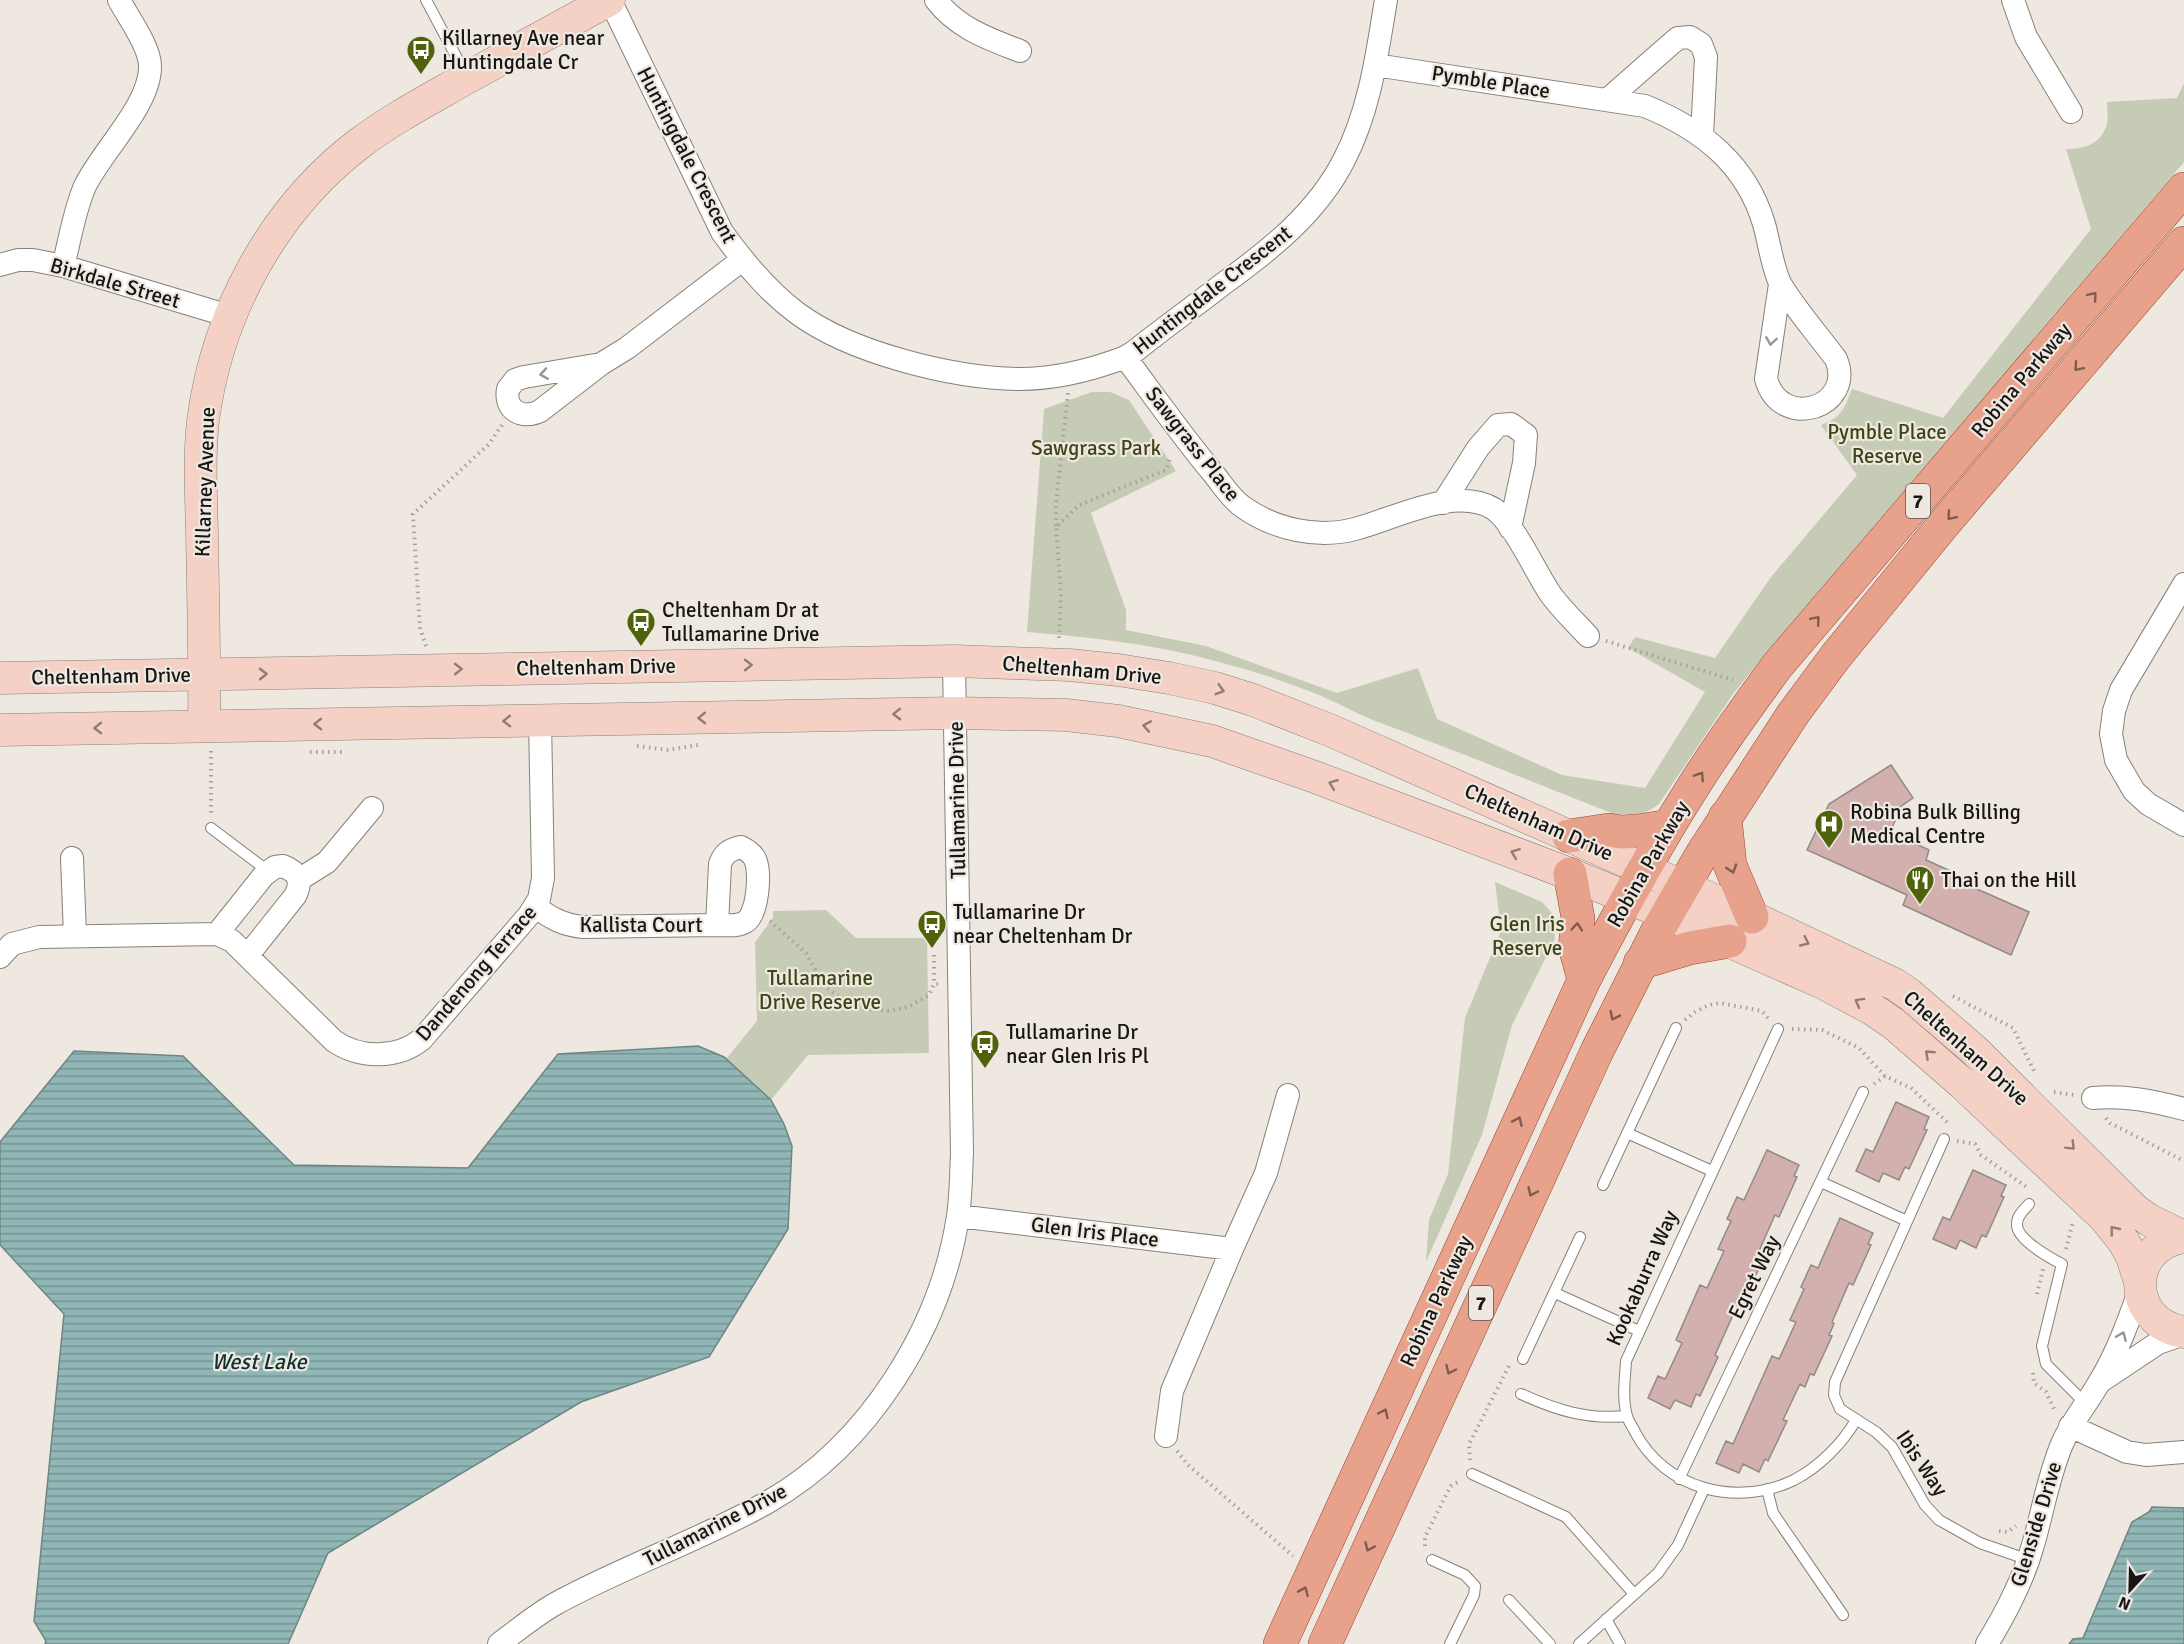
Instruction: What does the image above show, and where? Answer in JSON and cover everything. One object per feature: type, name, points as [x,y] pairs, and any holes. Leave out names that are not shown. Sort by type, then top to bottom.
[{"type":"main road","name":"Killarney Avenue","points":[[207,739],[201,487],[203,423],[215,360],[244,284],[286,218],[309,190],[360,143],[467,78],[610,0]]},
{"type":"main road","name":"Robina Parkway","points":[[1280,1644],[1584,980],[1669,826],[1733,726],[1777,666],[2184,189]]},
{"type":"main road","name":"Robina Parkway","points":[[1325,1644],[1597,1051],[1666,914],[1725,817],[1793,714],[1836,656],[1943,525],[2184,243]]},
{"type":"main road","name":"Cheltenham Drive","points":[[0,678],[954,661],[1070,665],[1119,670],[1215,688],[1322,727],[1645,868],[1896,985],[1934,1014],[1974,1050],[2127,1203],[2143,1216],[2184,1237]]},
{"type":"main road","name":"Cheltenham Drive","points":[[0,730],[207,739],[540,720],[955,713],[1066,715],[1118,721],[1212,741],[1304,772],[1570,874],[1730,941],[1823,983],[1872,1009],[1894,1024],[1964,1084],[2104,1217],[2124,1242],[2132,1257],[2146,1309],[2155,1320],[2171,1330],[2184,1333]]},
{"type":"main road","points":[[1725,817],[1730,865],[1752,917]]},
{"type":"main road","points":[[1569,836],[1609,830],[1621,832],[1669,826]]},
{"type":"main road","points":[[1570,874],[1578,918],[1575,947],[1584,980]]},
{"type":"main road","points":[[1640,963],[1690,948],[1730,941]]},
{"type":"main road","points":[[2140,1285],[2144,1266],[2151,1254],[2163,1244],[2184,1237]]},
{"type":"street","points":[[63,266],[85,187],[106,151],[141,100],[149,76],[148,53],[119,0]]},
{"type":"street","name":"Huntingdale Crescent","points":[[610,0],[722,231],[742,260],[773,292],[796,313],[823,329],[884,356],[970,375],[1021,379],[1070,373],[1125,357],[1258,259],[1311,209],[1344,161],[1358,128],[1375,65],[1386,0]]},
{"type":"street","points":[[936,0],[966,28],[1020,51]]},
{"type":"street","points":[[2013,0],[2026,38],[2071,112]]},
{"type":"street","points":[[1607,100],[1672,43],[1678,39],[1690,37],[1701,45],[1706,57],[1702,136]]},
{"type":"street","name":"Pymble Place","points":[[1375,65],[1645,106],[1683,123],[1702,136],[1736,169],[1748,186],[1763,222],[1780,284],[1836,359],[1841,370],[1834,392],[1825,402],[1814,408],[1798,409],[1786,406],[1769,390],[1766,379],[1780,284]]},
{"type":"street","name":"Birkdale Street","points":[[0,265],[25,260],[63,266],[230,316]]},
{"type":"street","points":[[601,364],[518,378],[508,389],[508,404],[512,410],[527,415],[540,411],[742,260]]},
{"type":"street","name":"Sawgrass Place","points":[[1125,357],[1191,447],[1240,505],[1261,519],[1284,528],[1319,533],[1353,530],[1420,507],[1463,499],[1494,509],[1510,528],[1551,594],[1588,636]]},
{"type":"street","points":[[1443,503],[1478,448],[1498,425],[1511,424],[1526,435],[1524,463],[1510,528]]},
{"type":"street","points":[[2184,584],[2121,690],[2114,711],[2111,734],[2116,760],[2134,791],[2148,804],[2184,825]]},
{"type":"street","name":"Tullamarine Drive","points":[[500,1644],[553,1605],[769,1501],[806,1476],[839,1448],[867,1415],[895,1379],[929,1318],[950,1254],[958,1216],[962,1153],[954,661]]},
{"type":"street","name":"Dandenong Terrace","points":[[217,934],[232,941],[248,955],[334,1041],[343,1047],[368,1054],[401,1051],[412,1047],[539,899],[543,885],[540,720]]},
{"type":"street","points":[[300,879],[327,862],[372,808]]},
{"type":"street","name":"Kallista Court","points":[[535,906],[555,920],[567,925],[583,927],[738,925],[751,918],[754,911],[757,872],[756,861],[741,847],[723,855],[720,864],[717,925]]},
{"type":"street","points":[[72,858],[75,935]]},
{"type":"street","points":[[4,945],[39,937],[75,935],[217,934],[268,871],[282,866],[296,873],[300,879],[299,888],[248,955]]},
{"type":"street","points":[[1166,1436],[1172,1391],[1266,1173],[1288,1095]]},
{"type":"street","points":[[2093,1098],[2113,1096],[2140,1098],[2184,1109]]},
{"type":"street","name":"Glen Iris Place","points":[[958,1216],[1232,1248]]},
{"type":"street","name":"Glenside Drive","points":[[1987,1644],[2004,1616],[2029,1560],[2053,1467],[2061,1423],[2085,1403],[2100,1382],[2122,1338],[2140,1285]]},
{"type":"street","name":"Glenside Drive","points":[[2100,1382],[2158,1343],[2184,1333]]},
{"type":"street","points":[[2061,1423],[2127,1452],[2146,1455],[2184,1452]]},
{"type":"lane","points":[[426,0],[467,78]]},
{"type":"lane","points":[[211,828],[268,871]]},
{"type":"lane","points":[[1603,1185],[1676,1028]]},
{"type":"lane","name":"Kookaburra Way","points":[[1778,1029],[1626,1361],[1627,1416],[1642,1446],[1678,1479],[1704,1489],[1738,1492],[1767,1489],[1794,1480],[1818,1464],[1836,1447],[1856,1420]]},
{"type":"lane","name":"Egret Way","points":[[1678,1479],[1863,1092]]},
{"type":"lane","points":[[1627,1133],[1712,1171]]},
{"type":"lane","name":"Ibis Way","points":[[1944,1139],[1835,1382],[1834,1395],[1840,1408],[1876,1432],[1892,1448],[1925,1505],[1939,1520],[1980,1543],[2029,1560]]},
{"type":"lane","points":[[1821,1182],[1907,1221]]},
{"type":"lane","points":[[2029,1204],[2019,1216],[2016,1224],[2018,1230],[2041,1254],[2062,1264],[2042,1346],[2046,1364],[2085,1403]]},
{"type":"lane","points":[[1523,1359],[1580,1237]]},
{"type":"lane","points":[[1555,1293],[1639,1331]]},
{"type":"lane","points":[[1521,1394],[1551,1408],[1571,1414],[1589,1417],[1627,1416]]},
{"type":"lane","points":[[1472,1474],[1566,1517],[1634,1594]]},
{"type":"lane","points":[[1579,1644],[1658,1573],[1668,1560],[1704,1489]]},
{"type":"lane","points":[[1767,1489],[1773,1514],[1843,1615]]},
{"type":"lane","points":[[1432,1560],[1465,1575],[1475,1586],[1474,1595],[1450,1644]]},
{"type":"lane","points":[[1509,1600],[1550,1644]]},
{"type":"lane","points":[[1606,1619],[1620,1644]]},
{"type":"path","points":[[1059,638],[1061,596],[1056,504],[1070,373]]},
{"type":"path","points":[[426,647],[420,627],[413,514],[489,444],[512,410]]},
{"type":"path","points":[[1056,527],[1079,505],[1167,470],[1173,450]]},
{"type":"path","points":[[1588,636],[1732,678]]},
{"type":"path","points":[[207,739],[211,828]]},
{"type":"path","points":[[754,911],[774,923],[806,953],[825,987],[856,1008],[890,1011],[908,1007],[929,995],[934,984],[934,955]]},
{"type":"path","points":[[934,984],[960,985]]},
{"type":"path","points":[[2062,1264],[2074,1218],[2081,1224]]},
{"type":"path","points":[[2036,1296],[2040,1275],[2048,1257]]},
{"type":"path","points":[[1432,1560],[1427,1554],[1425,1538],[1451,1486],[1472,1474],[1469,1444],[1508,1365],[1523,1359]]},
{"type":"path","points":[[2033,1371],[2034,1383],[2046,1392],[2061,1423]]},
{"type":"path","points":[[1166,1436],[1188,1465],[1312,1572]]},
{"type":"path","points":[[1989,1528],[2007,1532],[2017,1525],[2019,1519]]},
{"type":"green space","points":[[2184,83],[2184,162],[1769,649],[1733,694],[1659,804],[1648,811],[1614,814],[1377,722],[1319,695],[1239,667],[1144,645],[1027,632],[1044,409],[1092,392],[1110,392],[1129,400],[1176,471],[1091,513],[1126,610],[1126,630],[1206,646],[1337,693],[1418,668],[1437,719],[1562,775],[1645,788],[1705,692],[1628,648],[1635,637],[1715,658],[1771,577],[1857,475],[1821,425],[1834,419],[1841,412],[1852,389],[1943,418],[2091,229],[2066,149],[2085,147],[2099,138],[2107,124],[2107,102],[2177,98]]},
{"type":"green space","name":"Glen Iris Reserve","points":[[1495,882],[1542,902],[1551,912],[1555,939],[1512,1025],[1482,1135],[1426,1262],[1429,1220],[1448,1174],[1465,1018],[1501,931]]},
{"type":"green space","name":"Tullamarine Drive Reserve","points":[[826,910],[856,938],[927,938],[929,1053],[808,1055],[771,1100],[726,1059],[757,1021],[755,942],[773,918],[773,911]]},
{"type":"water","name":"West Lake","points":[[698,1046],[724,1057],[771,1100],[784,1124],[792,1146],[788,1229],[709,1357],[581,1402],[328,1553],[288,1644],[45,1644],[46,1641],[34,1621],[64,1314],[0,1245],[0,1142],[74,1051],[183,1056],[294,1165],[468,1168],[558,1054]]},
{"type":"water","points":[[2152,1507],[2184,1508],[2184,1644],[2069,1644],[2073,1639],[2083,1638],[2132,1522],[2149,1512]]},
{"type":"building","points":[[1891,765],[1913,798],[1891,813],[1895,821],[1890,832],[1929,850],[1926,860],[1953,872],[1952,878],[2029,912],[2011,955],[1903,905],[1907,895],[1807,850],[1829,804]]},
{"type":"building","points":[[1896,1102],[1929,1117],[1924,1129],[1927,1130],[1909,1169],[1905,1167],[1899,1180],[1883,1173],[1879,1182],[1856,1171],[1866,1149],[1873,1152]]},
{"type":"building","points":[[1767,1150],[1799,1165],[1794,1176],[1797,1177],[1779,1217],[1775,1215],[1759,1251],[1763,1253],[1757,1264],[1760,1266],[1742,1305],[1738,1304],[1700,1396],[1696,1394],[1691,1407],[1675,1400],[1670,1409],[1648,1398],[1658,1376],[1665,1379],[1682,1343],[1676,1340],[1700,1285],[1707,1288],[1724,1251],[1718,1249],[1731,1221],[1727,1219],[1737,1197],[1744,1200]]},
{"type":"building","points":[[1973,1170],[2006,1185],[2001,1196],[2004,1197],[1986,1237],[1982,1235],[1976,1248],[1960,1240],[1956,1249],[1933,1239],[1943,1217],[1950,1220]]},
{"type":"building","points":[[1840,1218],[1873,1233],[1868,1244],[1871,1245],[1853,1285],[1849,1283],[1832,1322],[1834,1324],[1829,1335],[1832,1336],[1814,1375],[1810,1374],[1805,1387],[1800,1384],[1783,1420],[1787,1421],[1768,1461],[1765,1459],[1759,1472],[1743,1464],[1739,1473],[1716,1463],[1726,1441],[1733,1444],[1772,1356],[1779,1359],[1796,1322],[1790,1320],[1804,1289],[1801,1287],[1811,1265],[1818,1268]]},
{"type":"place","name":"Killarney Ave near Huntingdale Cr","points":[[421,76]]},
{"type":"place","name":"Cheltenham Dr at Tullamarine Drive","points":[[641,648]]},
{"type":"place","name":"Robina Bulk Billing Medical Centre","points":[[1829,850]]},
{"type":"place","name":"Thai on the Hill","points":[[1920,906]]},
{"type":"place","name":"Tullamarine Dr near Cheltenham Dr","points":[[932,950]]},
{"type":"place","name":"Tullamarine Dr near Glen Iris Pl","points":[[985,1070]]},
{"type":"park label","name":"Pymble Place Reserve","points":[[1887,444]]},
{"type":"park label","name":"Sawgrass Park","points":[[1096,448]]}]
